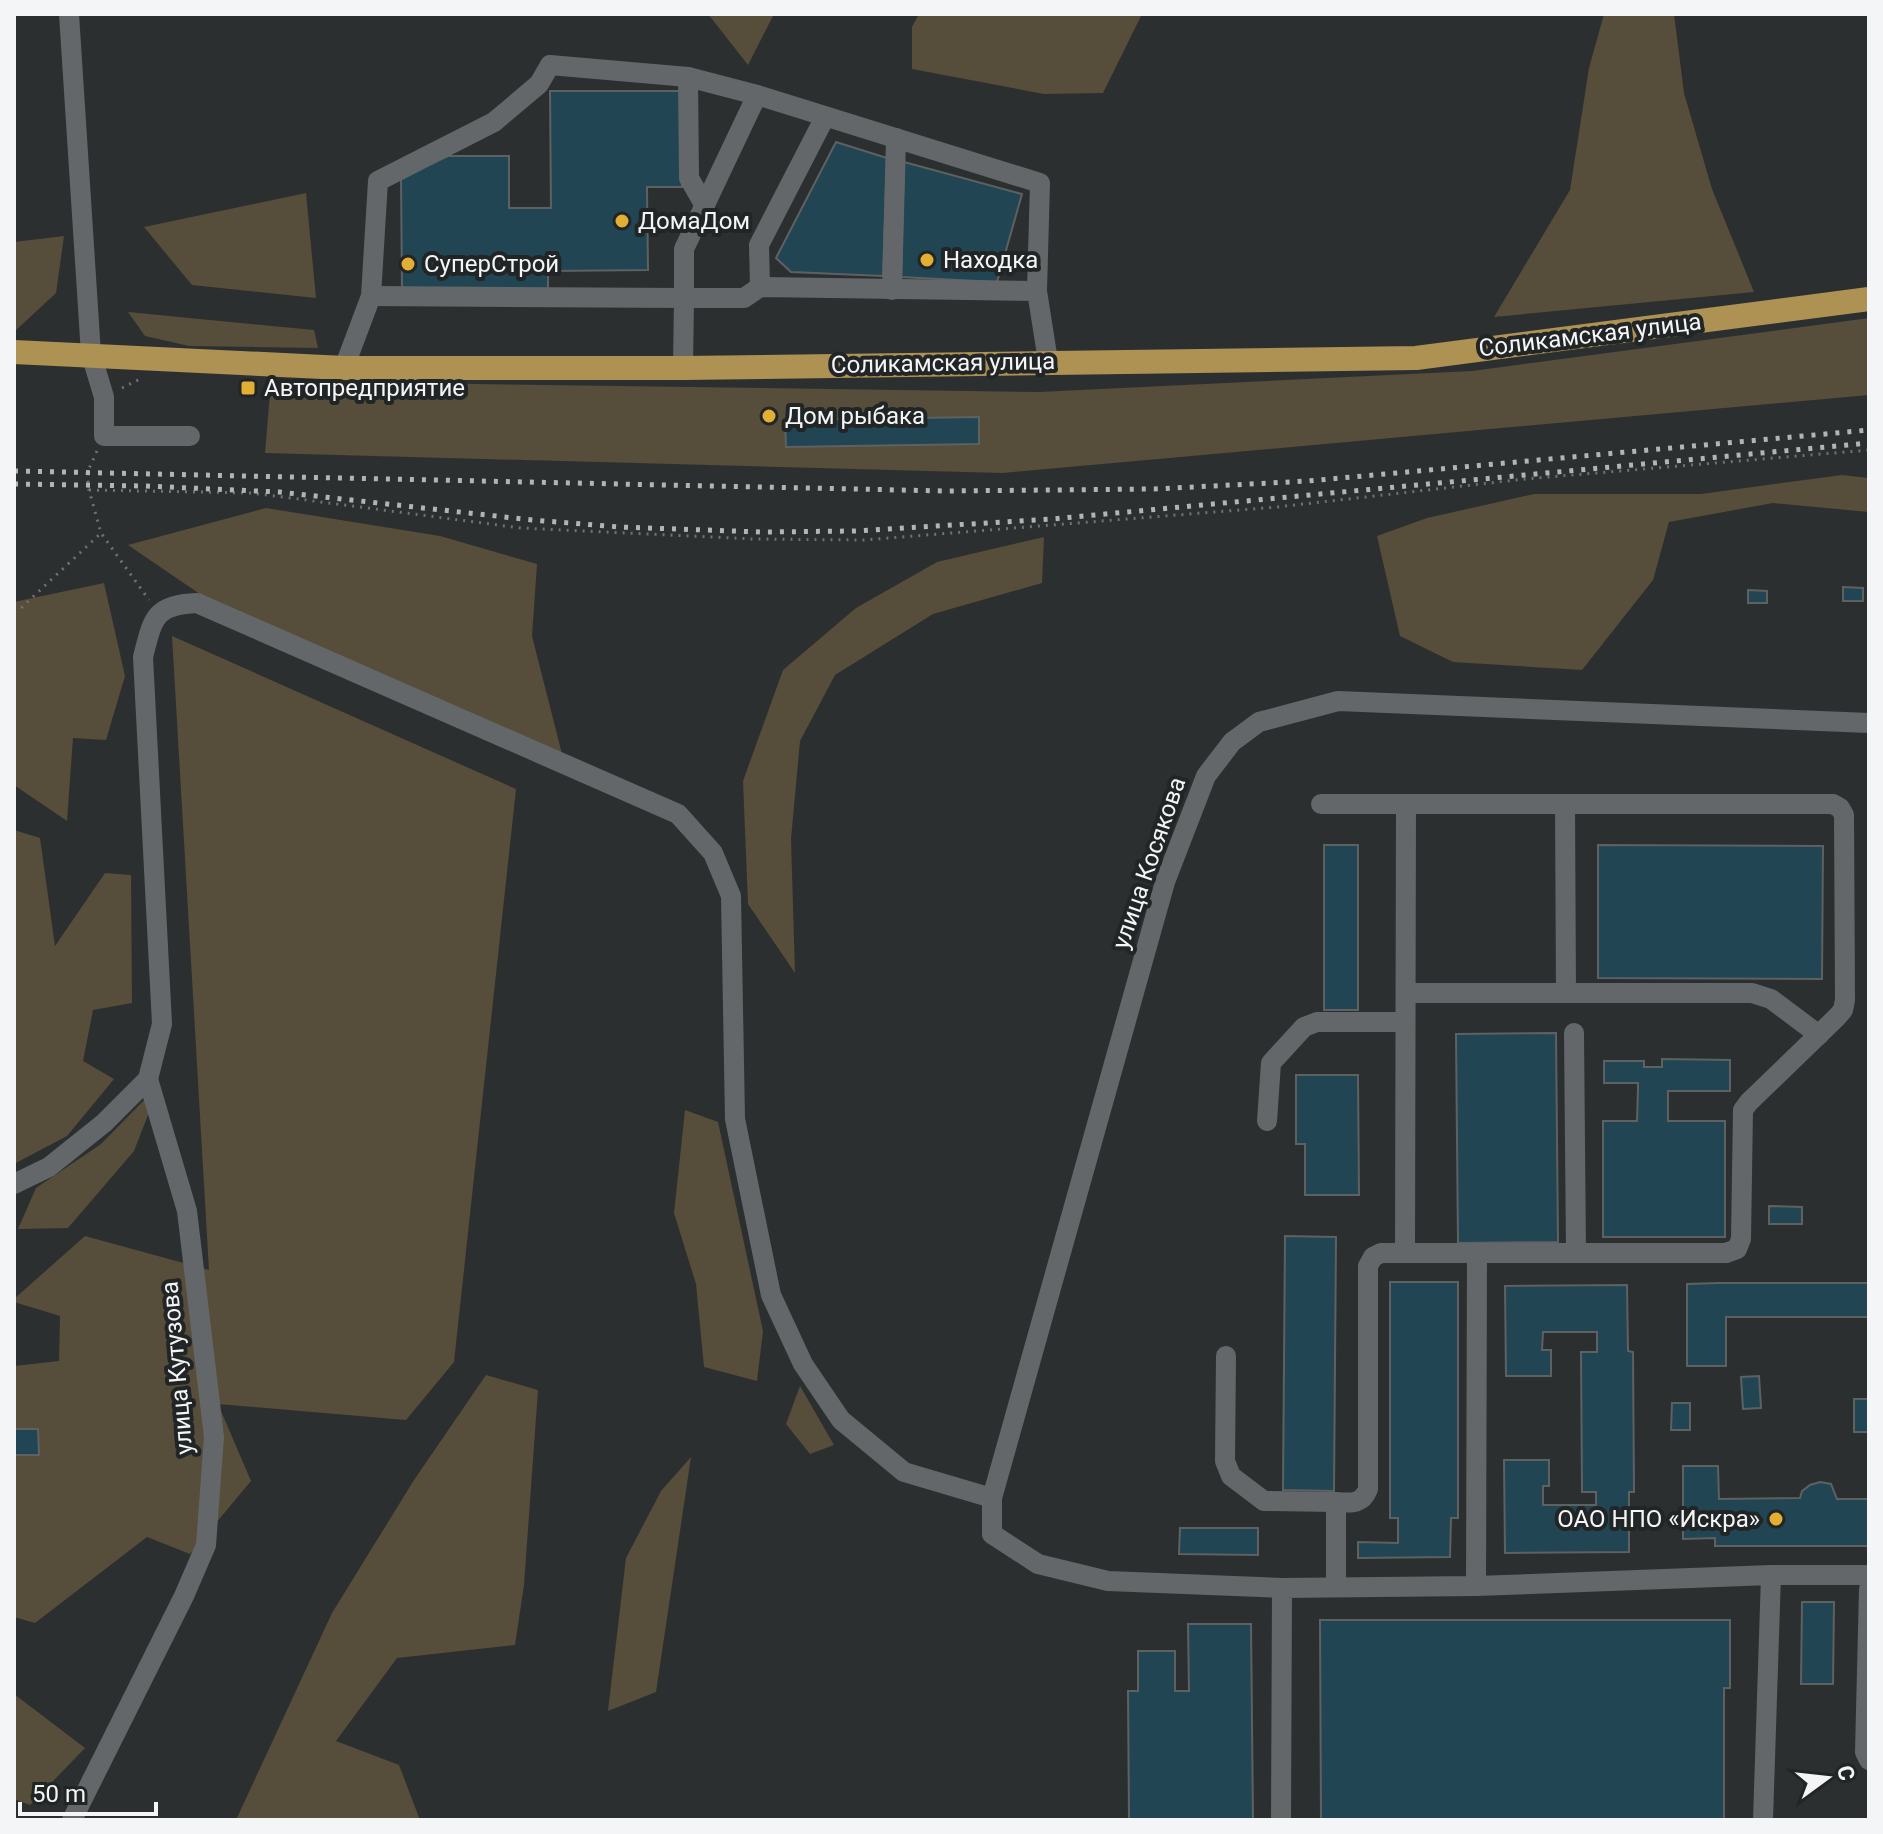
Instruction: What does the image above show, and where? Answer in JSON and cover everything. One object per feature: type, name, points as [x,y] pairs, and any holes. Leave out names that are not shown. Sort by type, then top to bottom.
[{"type":"main road","name":"Соликамская улица","points":[[14,352],[344,368],[683,368],[1416,358],[1869,299]]},
{"type":"street","points":[[69,14],[91,354],[104,397],[104,436],[190,436]]},
{"type":"street","points":[[344,368],[371,296],[376,186],[381,179],[494,122],[539,84],[550,65],[688,77],[757,95],[1040,183],[1037,291],[1048,361]]},
{"type":"street","points":[[688,77],[689,178],[705,206]]},
{"type":"street","points":[[683,368],[684,249],[757,95]]},
{"type":"street","points":[[760,287],[759,245],[825,117]]},
{"type":"street","points":[[892,290],[896,138]]},
{"type":"street","points":[[371,296],[744,298],[760,287],[1037,291]]},
{"type":"street","points":[[14,1184],[49,1167],[104,1123],[148,1079],[162,1024],[143,657],[150,630],[159,613],[177,604],[197,603],[678,814],[713,853],[731,896],[735,1119],[771,1295],[803,1364],[841,1420],[904,1472],[992,1498]]},
{"type":"street","name":"улица Косякова","points":[[1282,1588],[1108,1581],[1038,1564],[992,1534],[992,1498],[1165,882],[1206,776],[1232,742],[1259,722],[1338,701],[1869,723]]},
{"type":"street","points":[[1226,1356],[1225,1461],[1231,1476],[1264,1501],[1356,1503],[1365,1498],[1368,1489],[1368,1266],[1373,1257],[1381,1253],[1726,1253],[1737,1249],[1741,1239],[1743,1110],[1843,1010],[1845,1000],[1844,815],[1833,804],[1321,804]]},
{"type":"street","points":[[1405,1253],[1406,804]]},
{"type":"street","points":[[1565,804],[1566,993]]},
{"type":"street","points":[[1406,993],[1752,993],[1771,999],[1819,1035]]},
{"type":"street","points":[[1267,1121],[1271,1063],[1309,1023],[1405,1022]]},
{"type":"street","points":[[1574,1033],[1576,1253]]},
{"type":"street","name":"улица Кутузова","points":[[72,1820],[184,1596],[206,1545],[214,1437],[187,1211],[148,1079]]},
{"type":"street","points":[[1476,1586],[1477,1253]]},
{"type":"street","points":[[1336,1502],[1336,1587]]},
{"type":"street","points":[[1763,1820],[1771,1575]]},
{"type":"street","points":[[1281,1820],[1282,1588],[1869,1575]]},
{"type":"street","points":[[1869,1589],[1865,1752],[1869,1760]]},
{"type":"path","points":[[104,436],[87,473],[101,533],[159,613]]},
{"type":"path","points":[[89,490],[252,493],[521,528],[725,538],[864,540],[1262,508],[1525,479],[1869,450]]},
{"type":"path","points":[[14,611],[20,609],[101,533]]},
{"type":"shaded area","points":[[708,14],[774,14],[748,65]]},
{"type":"shaded area","points":[[919,14],[1142,14],[1103,93],[1044,94],[912,69],[912,27]]},
{"type":"shaded area","points":[[1604,14],[1674,14],[1684,93],[1712,189],[1754,292],[1494,317],[1570,190],[1589,68]]},
{"type":"shaded area","points":[[306,193],[316,298],[192,285],[144,227]]},
{"type":"shaded area","points":[[64,236],[56,293],[14,332],[14,242]]},
{"type":"shaded area","points":[[128,312],[314,330],[318,348],[189,346],[145,336]]},
{"type":"shaded area","points":[[1869,318],[1869,395],[1002,473],[265,453],[271,381],[1039,392],[1472,371]]},
{"type":"shaded area","points":[[1842,475],[1869,478],[1869,512],[1773,503],[1669,522],[1653,580],[1582,670],[1453,662],[1400,636],[1377,536],[1427,518],[1534,494],[1701,494]]},
{"type":"shaded area","points":[[266,508],[440,536],[537,564],[532,636],[562,754],[213,603],[128,545]]},
{"type":"shaded area","points":[[1044,537],[1042,583],[933,614],[835,675],[800,741],[791,839],[795,973],[748,904],[743,781],[783,670],[856,608],[937,562]]},
{"type":"shaded area","points":[[104,583],[125,676],[106,740],[73,738],[67,821],[14,785],[14,602]]},
{"type":"shaded area","points":[[172,636],[516,789],[454,1362],[406,1420],[218,1404],[251,1481],[190,1554],[147,1537],[35,1623],[14,1617],[14,1366],[59,1361],[60,1316],[14,1302],[14,1299],[85,1236],[209,1270]]},
{"type":"shaded area","points":[[14,830],[40,838],[55,946],[105,873],[131,875],[132,1003],[93,1010],[83,1061],[114,1079],[67,1136],[14,1164]]},
{"type":"shaded area","points":[[160,1084],[134,1151],[68,1228],[18,1229],[36,1188],[101,1144]]},
{"type":"shaded area","points":[[685,1110],[718,1122],[763,1331],[757,1381],[704,1367],[696,1284],[674,1213]]},
{"type":"shaded area","points":[[486,1375],[538,1390],[524,1585],[515,1645],[397,1658],[336,1741],[399,1765],[420,1820],[236,1820],[332,1613],[414,1480]]},
{"type":"shaded area","points":[[800,1386],[834,1445],[810,1454],[786,1424]]},
{"type":"shaded area","points":[[691,1457],[656,1692],[608,1711],[626,1558],[661,1491]]},
{"type":"shaded area","points":[[14,1694],[85,1748],[30,1805],[14,1799]]},
{"type":"building","points":[[550,91],[681,91],[682,187],[647,187],[648,270],[548,271],[548,291],[402,292],[401,177],[448,156],[509,156],[509,208],[551,208]]},
{"type":"building","points":[[836,142],[887,158],[883,276],[791,272],[776,258]]},
{"type":"building","points":[[904,162],[1022,194],[997,282],[901,277]]},
{"type":"building","points":[[979,417],[979,444],[786,447],[785,420]]},
{"type":"building","points":[[1843,587],[1863,588],[1863,601],[1843,601]]},
{"type":"building","points":[[1748,590],[1767,591],[1767,603],[1748,603]]},
{"type":"building","points":[[1324,845],[1358,845],[1358,1010],[1324,1010]]},
{"type":"building","points":[[1598,845],[1823,846],[1822,979],[1598,978]]},
{"type":"building","points":[[1556,1033],[1558,1242],[1458,1243],[1456,1034]]},
{"type":"building","points":[[1662,1059],[1730,1060],[1730,1091],[1668,1091],[1668,1121],[1725,1121],[1725,1237],[1603,1237],[1603,1121],[1637,1121],[1638,1089],[1638,1083],[1604,1083],[1604,1061],[1644,1061],[1644,1067],[1662,1067]]},
{"type":"building","points":[[1296,1075],[1358,1075],[1359,1195],[1305,1195],[1305,1144],[1296,1144]]},
{"type":"building","points":[[1769,1206],[1802,1207],[1802,1224],[1769,1224]]},
{"type":"building","points":[[1285,1236],[1336,1237],[1334,1491],[1283,1490]]},
{"type":"building","points":[[1390,1282],[1458,1282],[1458,1518],[1451,1518],[1450,1557],[1358,1558],[1358,1542],[1398,1543],[1398,1518],[1390,1518]]},
{"type":"building","points":[[1869,1283],[1869,1317],[1726,1317],[1726,1366],[1687,1366],[1687,1284]]},
{"type":"building","points":[[1627,1285],[1628,1351],[1633,1352],[1634,1492],[1629,1492],[1629,1552],[1505,1553],[1504,1460],[1549,1460],[1549,1486],[1543,1486],[1543,1505],[1596,1505],[1596,1492],[1582,1492],[1581,1352],[1597,1352],[1597,1332],[1543,1332],[1542,1350],[1551,1350],[1551,1376],[1506,1376],[1505,1286]]},
{"type":"building","points":[[1759,1376],[1761,1408],[1743,1409],[1741,1377]]},
{"type":"building","points":[[1854,1399],[1869,1399],[1869,1432],[1854,1432]]},
{"type":"building","points":[[1672,1403],[1690,1403],[1690,1430],[1671,1430]]},
{"type":"building","points":[[14,1429],[38,1429],[39,1455],[14,1455]]},
{"type":"building","name":"ОАО НПО «Искра»","points":[[1683,1466],[1718,1466],[1719,1499],[1800,1498],[1802,1491],[1820,1482],[1831,1484],[1837,1499],[1869,1499],[1869,1546],[1715,1546],[1715,1538],[1683,1539]]},
{"type":"building","points":[[1180,1528],[1258,1528],[1258,1555],[1179,1554]]},
{"type":"building","points":[[1802,1602],[1834,1602],[1833,1684],[1801,1684]]},
{"type":"building","points":[[1320,1620],[1730,1620],[1730,1688],[1724,1688],[1724,1820],[1321,1820]]},
{"type":"building","points":[[1188,1624],[1251,1624],[1253,1820],[1129,1820],[1128,1691],[1138,1691],[1138,1651],[1175,1651],[1175,1691],[1189,1691]]},
{"type":"railway","points":[[14,471],[946,491],[1154,489],[1308,481],[1869,430]]},
{"type":"railway","points":[[14,484],[279,492],[620,527],[761,532],[855,531],[1052,519],[1869,443]]},
{"type":"place","name":"ДомаДом","points":[[622,221]]},
{"type":"place","name":"Находка","points":[[927,260]]},
{"type":"place","name":"СуперСтрой","points":[[408,264]]},
{"type":"place","name":"Автопредприятие","points":[[248,388]]},
{"type":"place","name":"Дом рыбака","points":[[769,416]]},
{"type":"place","name":"ОАО НПО «Искра»","points":[[1776,1519]]}]
